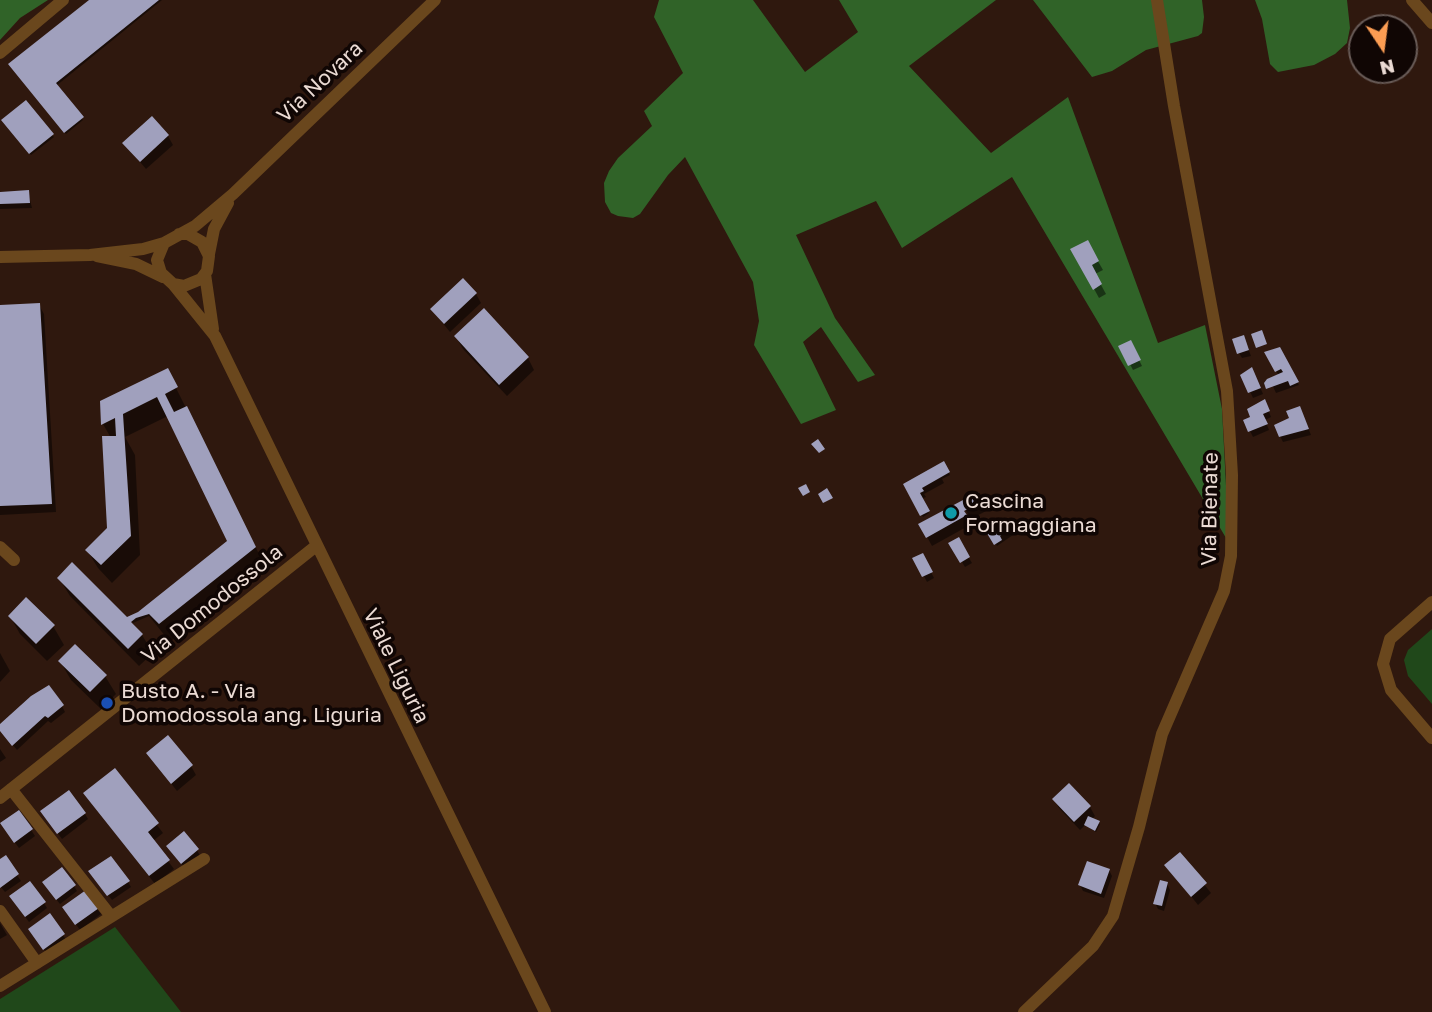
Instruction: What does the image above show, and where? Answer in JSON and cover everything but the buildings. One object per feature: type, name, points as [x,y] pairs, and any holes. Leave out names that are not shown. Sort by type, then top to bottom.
[{"type":"street","points":[[0,53],[63,0]]},
{"type":"street","name":"Via Novara","points":[[179,234],[195,226],[233,194],[435,0]]},
{"type":"street","name":"Via Bienate","points":[[1024,1012],[1093,946],[1113,916],[1142,817],[1162,734],[1224,591],[1231,556],[1232,475],[1227,391],[1157,0]]},
{"type":"street","points":[[1412,0],[1432,23]]},
{"type":"street","name":"Via Novara","points":[[209,256],[216,223],[233,194]]},
{"type":"street","points":[[0,257],[90,255],[143,249],[164,243],[179,234],[188,234],[202,242],[209,256],[205,274],[191,284],[169,281],[136,264],[90,255]]},
{"type":"street","points":[[164,243],[158,260],[169,281]]},
{"type":"street","name":"Viale Liguria","points":[[205,274],[206,297],[215,336],[545,1012]]},
{"type":"street","name":"Viale Liguria","points":[[169,281],[215,336]]},
{"type":"street","name":"Via Domodossola","points":[[0,798],[316,546]]},
{"type":"street","points":[[0,547],[14,560]]},
{"type":"street","points":[[1432,602],[1390,639],[1383,664],[1391,690],[1432,738]]},
{"type":"street","points":[[11,789],[110,915]]},
{"type":"street","points":[[0,986],[110,915],[204,859]]},
{"type":"street","points":[[0,911],[37,963]]},
{"type":"green space","points":[[0,0],[48,0],[20,18],[0,40]]},
{"type":"green space","points":[[659,0],[753,0],[805,72],[858,32],[839,0],[996,0],[909,66],[991,153],[1068,97],[1158,343],[1205,325],[1222,409],[1229,543],[1012,177],[902,248],[876,201],[796,235],[835,318],[875,375],[858,382],[821,327],[803,342],[836,410],[801,424],[754,345],[759,321],[753,282],[685,157],[668,175],[640,214],[633,218],[611,213],[605,202],[604,183],[609,171],[618,158],[652,126],[644,111],[683,73],[654,17]]},
{"type":"green space","points":[[1033,0],[1202,0],[1202,33],[1146,50],[1112,71],[1092,77]]},
{"type":"green space","points":[[1255,0],[1347,0],[1347,43],[1335,54],[1314,65],[1278,72],[1270,64],[1262,19]]},
{"type":"green space","points":[[1432,629],[1432,704],[1408,676],[1404,660],[1408,650]]},
{"type":"green space","points":[[115,927],[181,1012],[0,1012],[0,999]]},
{"type":"place","name":"Cascina Formaggiana","points":[[951,513]]},
{"type":"place","name":"Busto A. - Via Domodossola ang. Liguria","points":[[107,703]]}]
